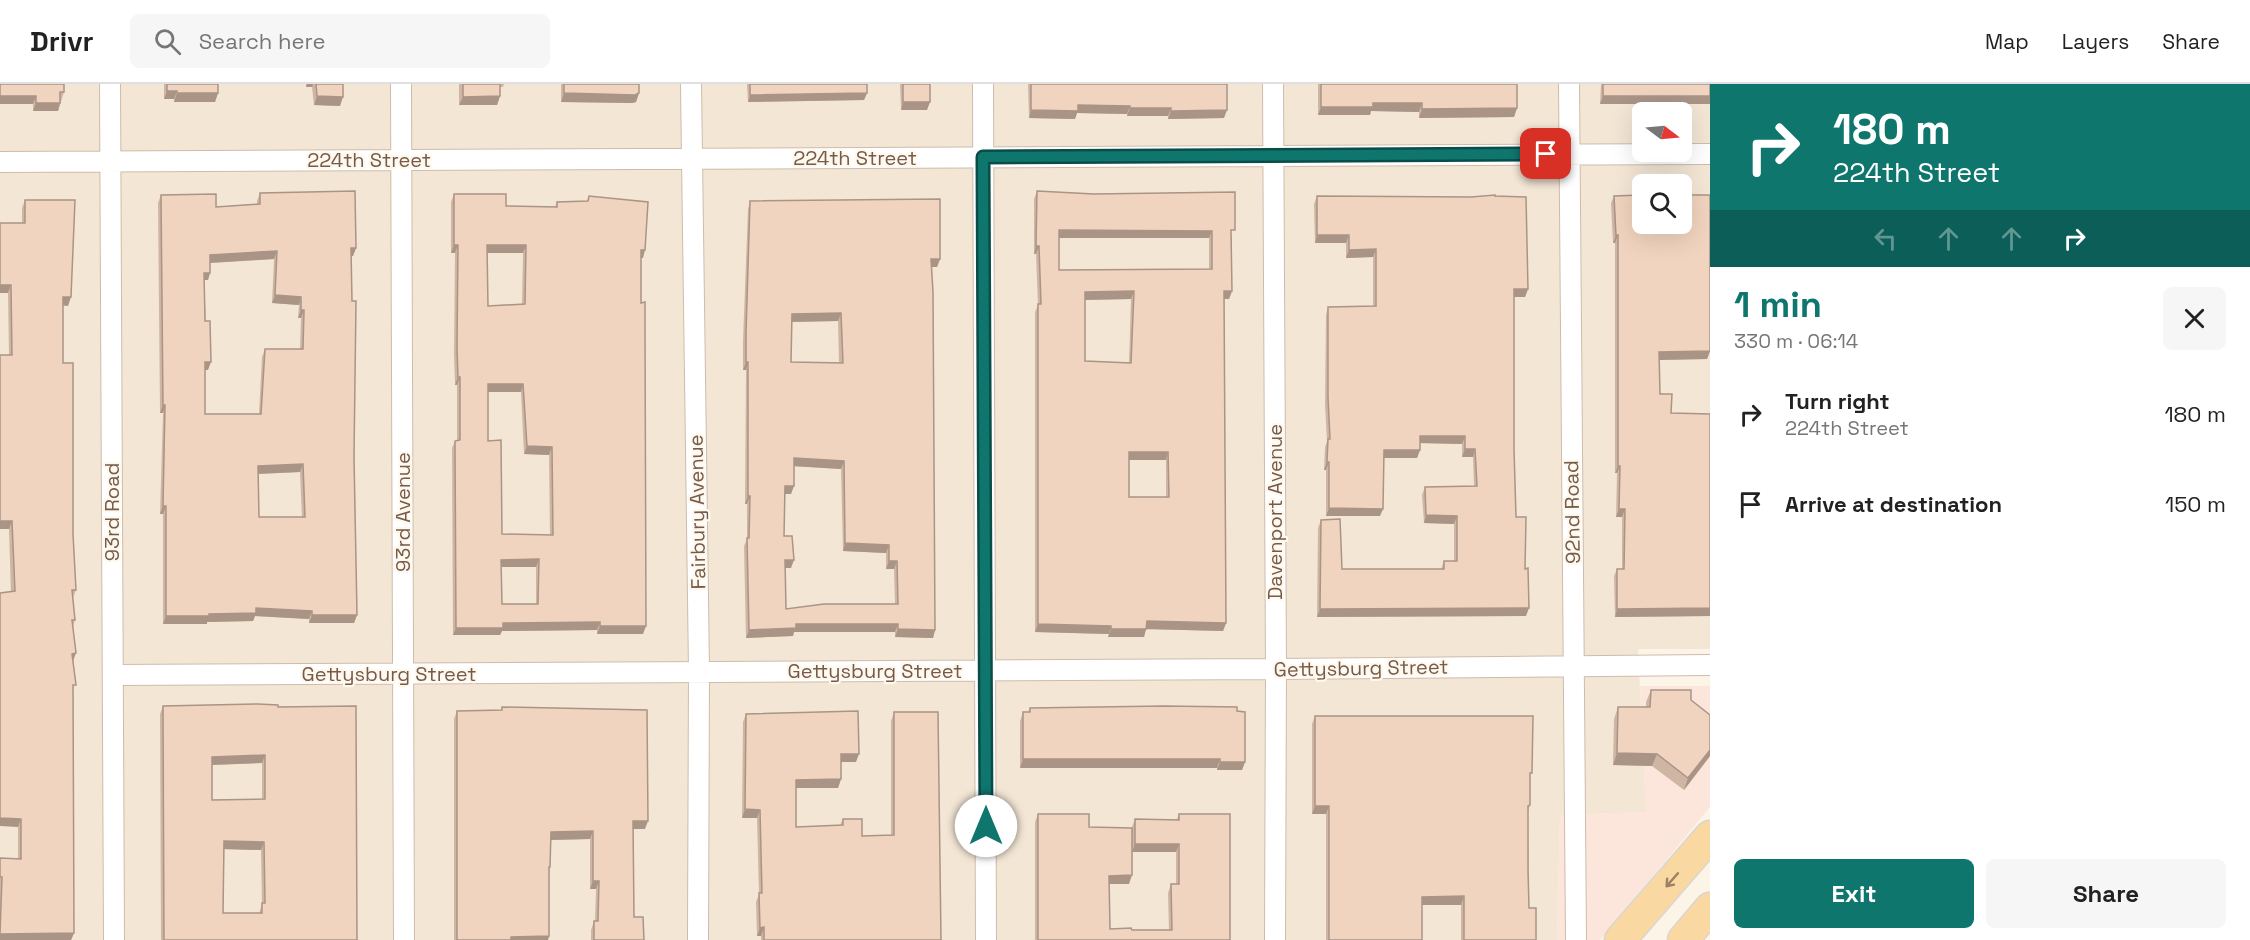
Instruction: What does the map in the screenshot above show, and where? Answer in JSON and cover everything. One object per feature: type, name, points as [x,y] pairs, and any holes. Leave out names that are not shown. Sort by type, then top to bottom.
[{"type":"main road","points":[[1620,940],[1710,836]]},
{"type":"main road","points":[[1683,940],[1710,908]]},
{"type":"street","name":"93rd Road","points":[[110,84],[114,940]]},
{"type":"street","name":"93rd Avenue","points":[[401,84],[404,940]]},
{"type":"street","name":"Fairbury Avenue","points":[[691,84],[699,671],[698,940]]},
{"type":"street","points":[[983,84],[986,940]]},
{"type":"street","name":"Davenport Avenue","points":[[1273,84],[1275,940]]},
{"type":"street","name":"92nd Road","points":[[1569,84],[1576,940]]},
{"type":"street","name":"224th Street","points":[[0,162],[1710,154]]},
{"type":"street","name":"Gettysburg Street","points":[[113,675],[1710,665]]},
{"type":"shaded area","points":[[0,84],[1710,84],[1710,649],[1638,649],[1646,812],[1560,815],[1557,940],[0,940]]},
{"type":"shaded area","points":[[1640,686],[1710,686],[1710,807],[1600,940],[1557,940],[1560,815],[1646,812]]},
{"type":"building","points":[[0,84],[64,84],[64,92],[60,92],[60,103],[36,103],[36,96],[0,96]]},
{"type":"building","points":[[167,84],[218,84],[218,93],[177,93],[177,91],[167,91]]},
{"type":"building","points":[[316,84],[343,84],[343,97],[317,96]]},
{"type":"building","points":[[463,84],[500,84],[500,96],[463,97]]},
{"type":"building","points":[[564,84],[639,84],[639,93],[635,95],[564,93]]},
{"type":"building","points":[[750,84],[867,84],[867,93],[750,95]]},
{"type":"building","points":[[903,84],[930,84],[930,102],[903,102]]},
{"type":"building","points":[[1031,84],[1227,84],[1227,110],[1171,111],[1171,108],[1078,105],[1078,111],[1031,110]]},
{"type":"building","points":[[1321,84],[1517,84],[1517,108],[1422,109],[1422,103],[1373,103],[1373,107],[1321,107]]},
{"type":"building","points":[[1603,84],[1710,84],[1710,96],[1603,96]]},
{"type":"building","points":[[355,191],[356,248],[351,248],[352,301],[356,301],[354,457],[357,615],[312,615],[312,611],[256,608],[256,613],[166,616],[161,195],[216,194],[216,207],[260,204],[260,193]],"holes":[[[277,251],[275,295],[301,297],[301,310],[304,310],[303,349],[265,349],[261,414],[205,414],[205,362],[211,362],[210,321],[205,321],[204,273],[210,273],[210,255]],[[303,464],[305,517],[259,517],[258,466]]]},
{"type":"building","points":[[1037,191],[1094,194],[1235,192],[1235,230],[1231,230],[1232,291],[1224,291],[1226,623],[1147,621],[1146,629],[1038,624],[1038,304],[1041,304],[1039,246],[1036,246]],"holes":[[[1059,230],[1212,231],[1212,269],[1059,270]],[[1134,291],[1131,363],[1085,361],[1085,292]],[[1129,452],[1168,452],[1169,497],[1129,497]]]},
{"type":"building","points":[[454,194],[506,194],[506,206],[557,207],[557,202],[588,201],[589,196],[648,202],[645,250],[641,250],[641,303],[645,302],[646,626],[600,626],[600,622],[503,623],[503,628],[456,628],[455,441],[460,440],[460,377],[458,377],[457,347],[458,245],[454,245]],"holes":[[[487,245],[526,245],[525,304],[488,306]],[[488,384],[523,384],[527,446],[552,447],[553,535],[502,534],[501,440],[488,441]],[[539,559],[538,604],[502,604],[501,560]]]},
{"type":"building","points":[[1495,195],[1526,197],[1528,289],[1514,289],[1514,449],[1516,517],[1526,517],[1525,569],[1528,568],[1529,608],[1320,609],[1321,520],[1340,519],[1342,569],[1444,569],[1444,561],[1457,561],[1457,516],[1426,515],[1425,487],[1477,486],[1475,449],[1465,449],[1465,436],[1420,436],[1420,450],[1384,450],[1383,509],[1329,508],[1328,307],[1376,306],[1376,249],[1349,250],[1349,235],[1317,235],[1317,196],[1471,197]]},
{"type":"building","points":[[1632,195],[1632,234],[1692,234],[1692,195],[1710,195],[1710,351],[1659,352],[1660,394],[1672,394],[1671,413],[1710,414],[1710,608],[1617,609],[1617,569],[1624,569],[1625,509],[1619,509],[1618,235],[1616,236],[1614,196]]},
{"type":"building","points":[[940,199],[940,259],[931,259],[935,630],[898,629],[898,624],[796,624],[796,628],[749,630],[747,538],[749,538],[750,496],[748,496],[746,333],[750,201]],"holes":[[[841,313],[843,363],[791,362],[792,314]],[[794,458],[844,461],[845,543],[889,545],[889,561],[897,561],[898,604],[824,604],[786,609],[785,560],[794,560],[792,536],[784,536],[785,486],[794,486]]]},
{"type":"building","points":[[25,200],[75,200],[71,297],[63,297],[63,363],[73,363],[73,534],[76,590],[72,590],[75,620],[72,620],[76,653],[72,654],[76,685],[73,685],[74,933],[0,934],[2,877],[0,877],[0,858],[21,859],[21,819],[0,818],[0,593],[15,591],[12,521],[0,521],[0,355],[12,355],[11,285],[0,285],[0,223],[25,223]]},
{"type":"building","points":[[1651,690],[1691,690],[1691,700],[1710,715],[1710,750],[1688,778],[1657,754],[1617,753],[1618,707],[1650,707]]},
{"type":"building","points":[[258,704],[278,705],[278,707],[356,706],[357,940],[164,940],[163,706]],"holes":[[[265,755],[265,799],[212,800],[212,757]],[[224,841],[264,842],[265,903],[262,903],[262,913],[223,913]]]},
{"type":"building","points":[[502,707],[647,710],[648,821],[633,821],[634,917],[643,917],[644,940],[594,940],[594,921],[598,921],[599,881],[593,881],[593,831],[551,832],[549,936],[511,937],[511,940],[457,940],[457,711],[502,710]]},
{"type":"building","points":[[1237,707],[1237,711],[1245,712],[1245,762],[1220,762],[1220,759],[1023,759],[1023,712],[1030,712],[1030,708]]},
{"type":"building","points":[[858,711],[859,754],[841,754],[841,779],[796,780],[796,827],[843,825],[843,819],[862,819],[862,836],[894,835],[894,712],[938,712],[941,940],[764,940],[764,927],[760,928],[759,893],[762,893],[760,810],[745,809],[746,714]]},
{"type":"building","points":[[1315,716],[1533,716],[1532,773],[1530,773],[1530,805],[1528,806],[1528,870],[1529,908],[1536,908],[1536,940],[1464,940],[1464,896],[1422,897],[1422,940],[1329,940],[1329,806],[1315,806]]},
{"type":"building","points":[[1038,814],[1089,814],[1089,827],[1132,828],[1132,875],[1109,876],[1110,929],[1172,930],[1171,884],[1179,884],[1179,844],[1135,844],[1135,819],[1179,820],[1179,814],[1230,814],[1230,940],[1038,940]]},
{"type":"route","points":[[986,826],[983,157],[1546,154]]}]
